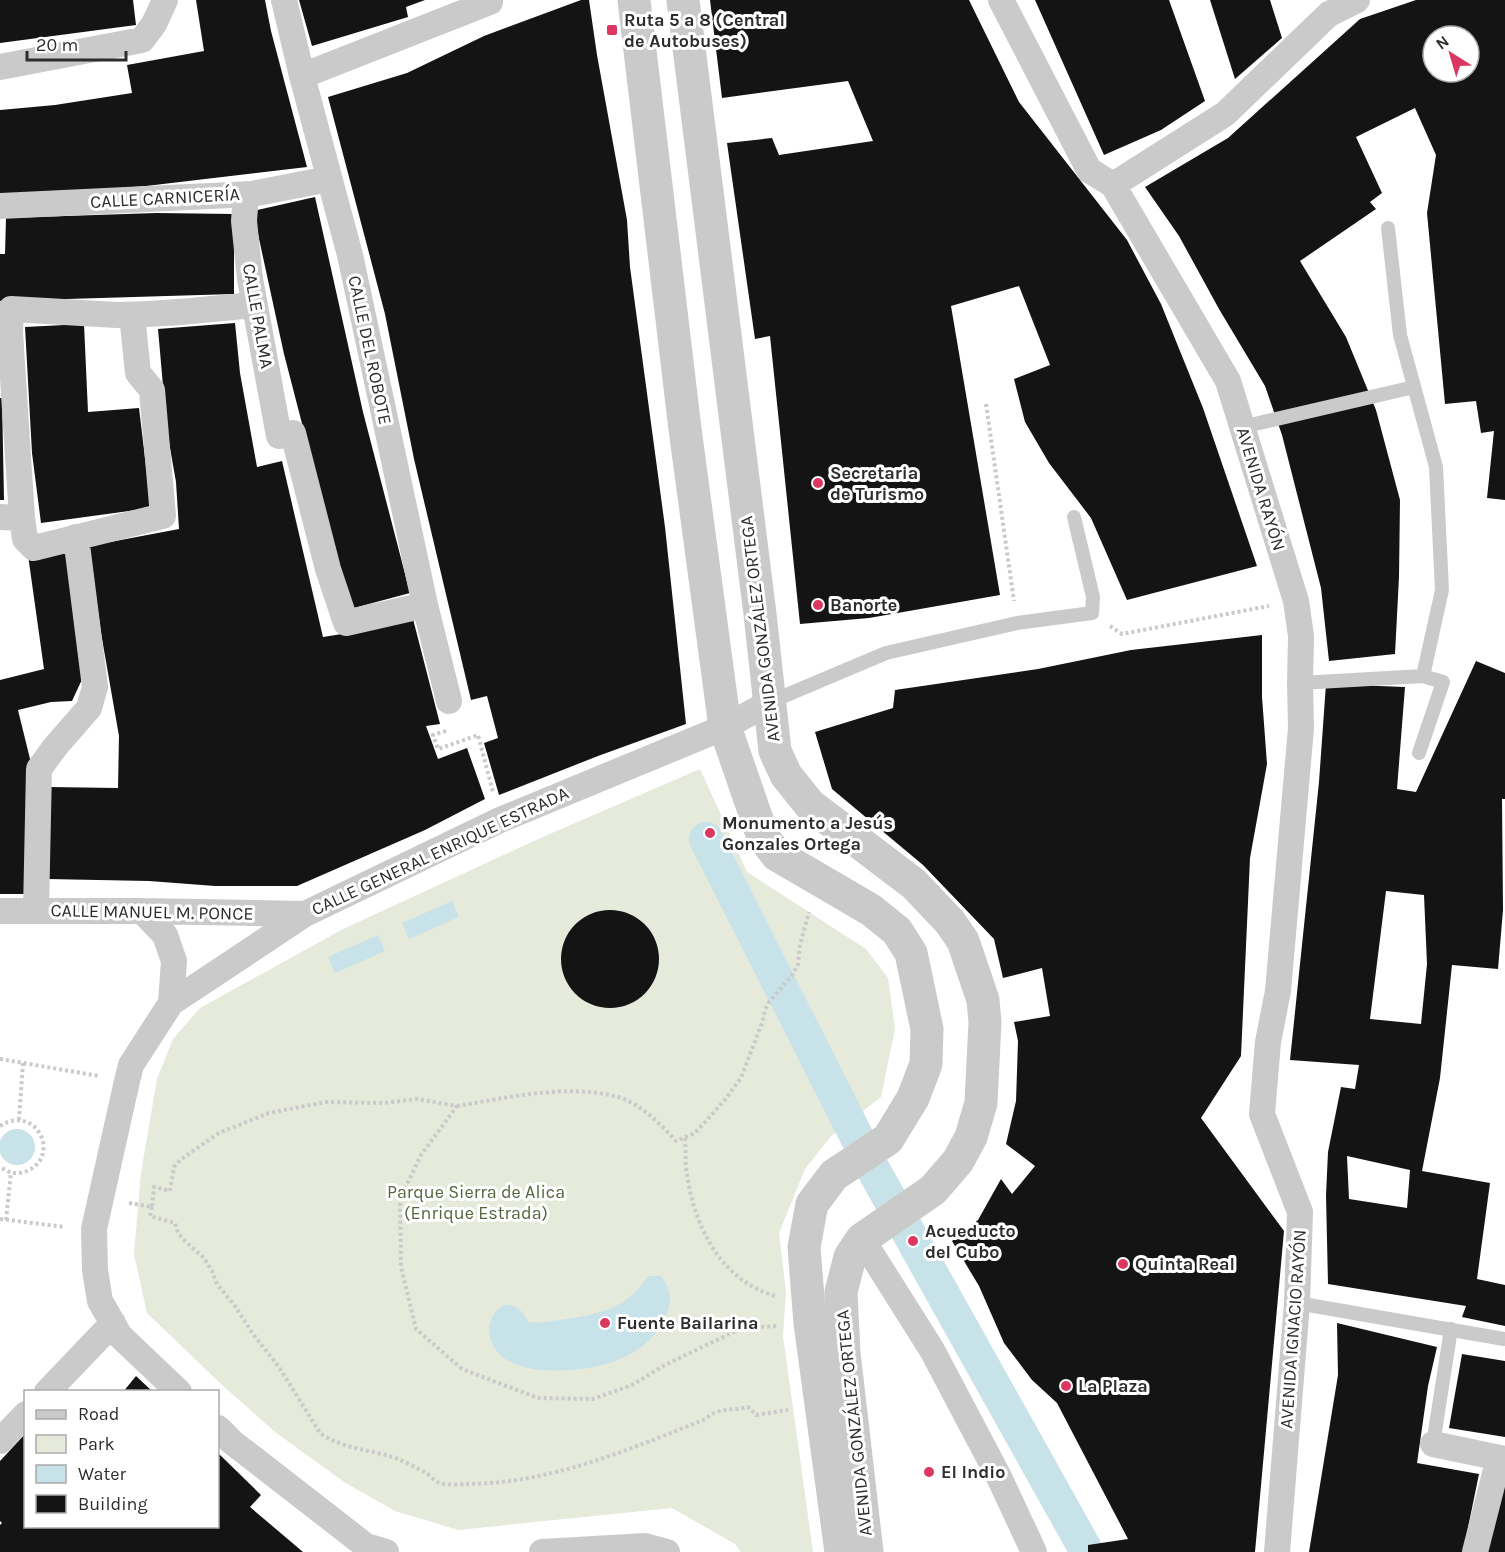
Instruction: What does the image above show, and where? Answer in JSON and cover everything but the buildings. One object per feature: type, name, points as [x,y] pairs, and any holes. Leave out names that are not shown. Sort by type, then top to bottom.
[{"type":"street","points":[[0,67],[142,40],[154,24],[165,0]]},
{"type":"street","name":"CALLE DEL ROBOTE","points":[[284,0],[350,255],[425,605],[449,701]]},
{"type":"street","name":"AVENIDA GONZÁLEZ ORTEGA","points":[[634,0],[685,429],[725,727],[763,837],[777,855],[871,910],[897,931],[911,953],[927,1029],[926,1064],[913,1098],[888,1138],[834,1175],[812,1204],[804,1247],[809,1310],[841,1552]]},
{"type":"street","name":"AVENIDA GONZÁLEZ ORTEGA","points":[[683,0],[775,751],[786,775],[810,805],[914,884],[950,922],[963,941],[982,1000],[985,1022],[981,1103],[971,1137],[958,1161],[933,1190],[862,1239],[850,1257],[841,1292],[844,1353],[867,1552]]},
{"type":"street","name":"AVENIDA RAYÓN","points":[[1001,0],[1089,170],[1113,185],[1228,381],[1296,601],[1301,636],[1301,728],[1278,992],[1268,1042]]},
{"type":"street","points":[[1113,185],[1225,114],[1329,14],[1358,0]]},
{"type":"street","points":[[302,76],[490,2]]},
{"type":"street","name":"CALLE CARNICERÍA","points":[[0,206],[246,195],[329,179]]},
{"type":"street","name":"CALLE PALMA","points":[[246,195],[244,221],[250,279],[279,436],[293,433],[328,569],[346,623],[425,605]]},
{"type":"street","points":[[132,315],[138,373],[152,390],[163,516],[34,548],[11,518],[11,309],[153,315],[255,305]]},
{"type":"street","points":[[36,911],[39,769],[88,708],[95,687],[76,537]]},
{"type":"street","name":"CALLE GENERAL ENRIQUE ESTRADA","points":[[177,1390],[120,1336],[100,1301],[95,1270],[94,1229],[131,1065],[171,1003],[305,914],[501,820],[725,727],[770,702]]},
{"type":"street","name":"CALLE MANUEL M. PONCE","points":[[0,911],[305,914]]},
{"type":"street","name":"CALLE GENERAL ENRIQUE ESTRADA","points":[[141,911],[165,934],[174,961],[171,1003]]},
{"type":"street","name":"AVENIDA IGNACIO RAYÓN","points":[[1268,1042],[1262,1114],[1300,1212],[1297,1303],[1277,1552]]},
{"type":"street","points":[[862,1239],[932,1350],[998,1475],[1034,1552]]},
{"type":"street","points":[[49,1390],[113,1323]]},
{"type":"street","points":[[0,1441],[24,1416]]},
{"type":"street","points":[[219,1429],[232,1442],[366,1546],[386,1552]]},
{"type":"street","points":[[1433,1444],[1502,1458],[1475,1552]]},
{"type":"street","points":[[542,1552],[645,1545],[667,1552]]},
{"type":"lane","points":[[1388,228],[1400,336],[1436,467],[1442,590],[1424,676]]},
{"type":"lane","points":[[1242,427],[1414,387]]},
{"type":"lane","points":[[770,702],[886,653],[1017,623],[1092,613],[1093,597],[1074,517]]},
{"type":"lane","points":[[1300,683],[1424,676],[1443,682],[1419,753]]},
{"type":"lane","points":[[1297,1303],[1504,1339]]},
{"type":"lane","points":[[1433,1444],[1451,1329]]},
{"type":"path","points":[[986,404],[1017,623]]},
{"type":"path","points":[[1092,613],[1122,634],[1296,601]]},
{"type":"path","points":[[453,729],[433,735],[438,749],[478,735],[501,820]]},
{"type":"path","points":[[819,880],[800,945],[798,964],[765,1010],[741,1078],[695,1133],[676,1141],[639,1108],[619,1097],[584,1092],[520,1094],[457,1106],[417,1099],[384,1103],[326,1102],[269,1113],[219,1133],[180,1160],[174,1167],[170,1191],[154,1187],[150,1216],[175,1223],[178,1233],[204,1258],[217,1284],[279,1367],[320,1433],[330,1440],[397,1459],[428,1474],[436,1482],[454,1485],[526,1479],[570,1469],[706,1419],[718,1412],[748,1407],[756,1415],[822,1405]]},
{"type":"path","points":[[0,1059],[127,1081]]},
{"type":"path","points":[[19,1120],[23,1063]]},
{"type":"path","points":[[457,1106],[421,1155],[400,1199],[401,1267],[416,1329],[462,1369],[538,1398],[593,1399],[632,1385],[665,1365],[742,1328],[809,1310]]},
{"type":"path","points":[[0,1126],[19,1120],[32,1124],[38,1130],[44,1146],[39,1162],[33,1168],[24,1172],[12,1172],[0,1167]]},
{"type":"path","points":[[685,1138],[687,1175],[696,1213],[711,1245],[730,1271],[760,1292],[786,1299],[809,1310]]},
{"type":"path","points":[[6,1220],[12,1172]]},
{"type":"path","points":[[100,1198],[152,1207]]},
{"type":"path","points":[[0,1219],[94,1229]]},
{"type":"green space","name":"Parque Sierra de Alica (Enrique Estrada)","points":[[700,769],[747,872],[866,949],[888,978],[895,1029],[881,1097],[831,1136],[805,1169],[779,1233],[786,1292],[783,1336],[813,1552],[741,1552],[735,1544],[672,1508],[458,1530],[395,1511],[344,1482],[275,1432],[147,1313],[134,1254],[141,1173],[157,1079],[173,1039],[200,1008],[343,929],[545,836]]},
{"type":"water","points":[[452,901],[459,917],[409,939],[402,923]]},
{"type":"water","points":[[378,935],[385,951],[335,973],[328,957]]},
{"type":"water","points":[[17,1129],[30,1134],[35,1147],[30,1160],[17,1165],[4,1160],[-1,1147],[4,1134]]},
{"type":"water","name":"Fuente Bailarina","points":[[648,1276],[661,1276],[664,1281],[670,1296],[668,1312],[656,1333],[643,1346],[629,1355],[595,1367],[542,1370],[516,1365],[500,1354],[491,1341],[490,1327],[493,1315],[500,1307],[510,1305],[521,1311],[529,1322],[592,1315],[623,1302],[640,1287]]},
{"type":"waterway","name":"Acueducto del Cubo","points":[[706,839],[873,1169],[1087,1552]]},
{"type":"place","name":"Ruta 5 a 8 (Central de Autobuses)","points":[[612,30]]},
{"type":"place","name":"Secretaria de Turismo","points":[[818,483]]},
{"type":"place","name":"Banorte","points":[[818,605]]},
{"type":"place","name":"Monumento a Jesús Gonzales Ortega","points":[[710,833]]},
{"type":"place","name":"Acueducto del Cubo","points":[[913,1241]]},
{"type":"place","name":"Quinta Real","points":[[1123,1264]]},
{"type":"place","name":"Fuente Bailarina","points":[[605,1323]]},
{"type":"place","name":"La Plaza","points":[[1066,1386]]},
{"type":"place","name":"El Indio","points":[[929,1472]]}]
